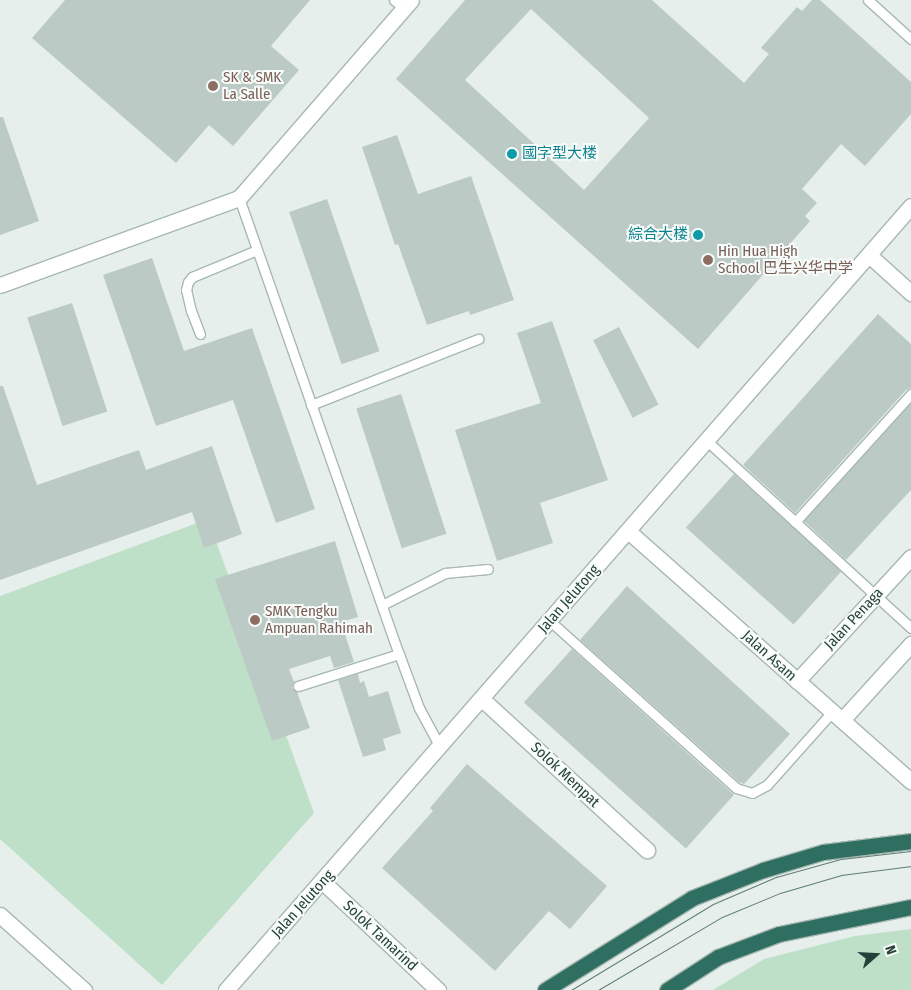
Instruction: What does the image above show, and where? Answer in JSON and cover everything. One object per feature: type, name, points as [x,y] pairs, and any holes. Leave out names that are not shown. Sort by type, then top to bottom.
[{"type":"highway","points":[[545,990],[692,898],[763,870],[823,852],[911,841]]},
{"type":"highway","points":[[667,990],[718,957],[778,934],[911,907]]},
{"type":"street","points":[[0,285],[239,198],[403,3]]},
{"type":"street","name":"Jalan Jelutong","points":[[226,990],[323,882],[911,206]]},
{"type":"street","points":[[869,255],[911,294]]},
{"type":"street","name":"Jalan Asam","points":[[628,531],[911,781]]},
{"type":"street","name":"Jalan Penaga","points":[[797,681],[911,557]]},
{"type":"street","points":[[837,716],[911,644]]},
{"type":"street","name":"Solok Mempat","points":[[482,699],[647,850]]},
{"type":"street","name":"Solok Tamarind","points":[[323,882],[438,990]]},
{"type":"street","points":[[0,915],[84,990]]},
{"type":"lane","points":[[868,0],[911,40]]},
{"type":"lane","points":[[239,198],[399,654],[420,708],[440,747]]},
{"type":"lane","points":[[200,334],[191,311],[186,290],[188,282],[192,277],[257,250]]},
{"type":"lane","points":[[311,405],[478,339]]},
{"type":"lane","points":[[795,522],[911,394]]},
{"type":"lane","points":[[707,441],[911,628]]},
{"type":"lane","points":[[382,605],[445,573],[488,569]]},
{"type":"lane","points":[[550,621],[736,788],[752,793],[767,785],[837,716]]},
{"type":"lane","points":[[298,686],[399,654]]},
{"type":"green space","points":[[208,519],[314,813],[162,985],[0,839],[0,596]]},
{"type":"green space","points":[[911,929],[911,990],[713,990],[764,959],[855,936]]},
{"type":"building","name":"SK & SMK La Salle","points":[[65,0],[310,0],[271,46],[299,70],[233,146],[209,125],[176,163],[32,38]]},
{"type":"building","name":"Hin Hua High School 巴生兴华中学","points":[[465,0],[652,0],[744,83],[769,54],[761,48],[797,7],[802,11],[812,0],[820,0],[911,82],[911,114],[865,166],[841,144],[802,189],[817,203],[805,216],[810,221],[698,349],[396,79]],"holes":[[[531,9],[649,118],[584,190],[465,80]]]},
{"type":"building","points":[[0,117],[3,117],[39,221],[0,235]]},
{"type":"building","points":[[397,135],[418,194],[471,176],[514,300],[470,315],[469,311],[427,325],[398,244],[395,245],[362,147]]},
{"type":"building","points":[[327,199],[379,351],[342,364],[289,212]]},
{"type":"building","points":[[152,258],[184,351],[252,328],[315,509],[276,523],[233,400],[156,426],[103,275]]},
{"type":"building","points":[[72,303],[107,411],[63,426],[27,318]]},
{"type":"building","points":[[878,314],[911,344],[911,388],[906,390],[795,513],[743,465]]},
{"type":"building","points":[[552,321],[608,480],[540,503],[553,543],[497,561],[455,430],[541,403],[517,333]]},
{"type":"building","points":[[619,327],[658,405],[633,418],[593,340]]},
{"type":"building","points":[[0,386],[3,386],[37,485],[139,450],[146,470],[212,446],[242,534],[204,548],[192,512],[0,580]]},
{"type":"building","points":[[401,394],[446,534],[402,548],[356,409]]},
{"type":"building","points":[[911,403],[911,490],[846,560],[804,521]]},
{"type":"building","points":[[734,474],[842,571],[794,625],[686,528]]},
{"type":"building","points":[[335,541],[358,617],[341,622],[354,662],[334,668],[330,656],[289,669],[294,682],[292,688],[297,692],[310,728],[272,741],[215,579]]},
{"type":"building","points":[[627,586],[790,734],[744,784],[739,782],[580,640]]},
{"type":"building","points":[[572,649],[734,795],[686,848],[524,703]]},
{"type":"building","points":[[358,674],[360,683],[364,681],[369,697],[388,691],[401,733],[383,739],[386,750],[363,757],[338,680]]},
{"type":"building","points":[[467,764],[607,886],[570,929],[549,911],[495,971],[382,868],[433,811],[430,808]]},
{"type":"tram line","points":[[571,990],[713,904],[776,877],[841,859],[911,851]]},
{"type":"tram line","points":[[598,990],[722,917],[780,893],[841,875],[911,866]]},
{"type":"place","name":"SK & SMK La Salle","points":[[213,86]]},
{"type":"place","name":"國字型大楼","points":[[512,154]]},
{"type":"place","name":"綜合大楼","points":[[698,235]]},
{"type":"place","name":"Hin Hua High School 巴生兴华中学","points":[[708,260]]},
{"type":"place","name":"SMK Tengku Ampuan Rahimah","points":[[255,620]]}]
